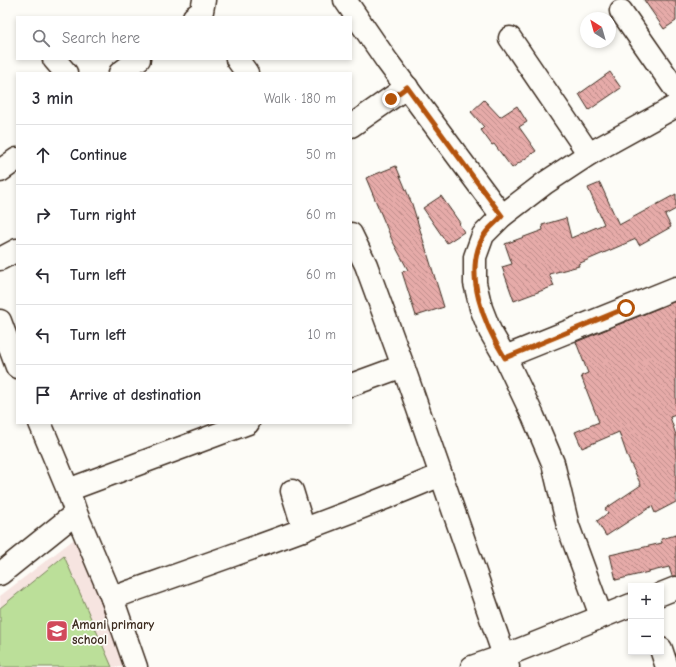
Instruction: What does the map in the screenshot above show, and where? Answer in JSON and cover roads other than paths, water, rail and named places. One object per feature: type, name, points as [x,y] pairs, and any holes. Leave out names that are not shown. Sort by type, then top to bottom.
[{"type":"street","points":[[345,0],[502,216]]},
{"type":"street","points":[[621,11],[676,90]]},
{"type":"street","points":[[510,38],[589,154]]},
{"type":"street","points":[[55,60],[65,72]]},
{"type":"street","points":[[121,72],[137,60]]},
{"type":"street","points":[[238,60],[246,72]]},
{"type":"street","points":[[352,125],[407,87]]},
{"type":"street","points":[[600,616],[568,526],[553,463],[533,416],[490,331],[481,308],[475,283],[475,257],[483,235],[502,216],[545,183],[589,154],[676,106]]},
{"type":"street","points":[[0,171],[16,160]]},
{"type":"street","points":[[352,238],[359,268],[403,366],[506,662]]},
{"type":"street","points":[[0,259],[16,251]]},
{"type":"street","points":[[505,358],[676,288]]},
{"type":"street","points":[[7,328],[16,363]]},
{"type":"street","points":[[352,385],[403,366]]},
{"type":"street","points":[[40,424],[112,598],[136,667]]},
{"type":"street","points":[[68,490],[245,424]]},
{"type":"street","points":[[112,598],[304,530],[385,499],[441,475]]},
{"type":"street","points":[[292,491],[304,530]]},
{"type":"street","points":[[0,574],[76,513]]},
{"type":"street","points":[[664,593],[676,588]]},
{"type":"street","points":[[472,667],[506,662],[600,616],[628,606]]},
{"type":"street","points":[[663,655],[667,667]]},
{"type":"place","name":"Amani primary school","points":[[57,631]]}]
